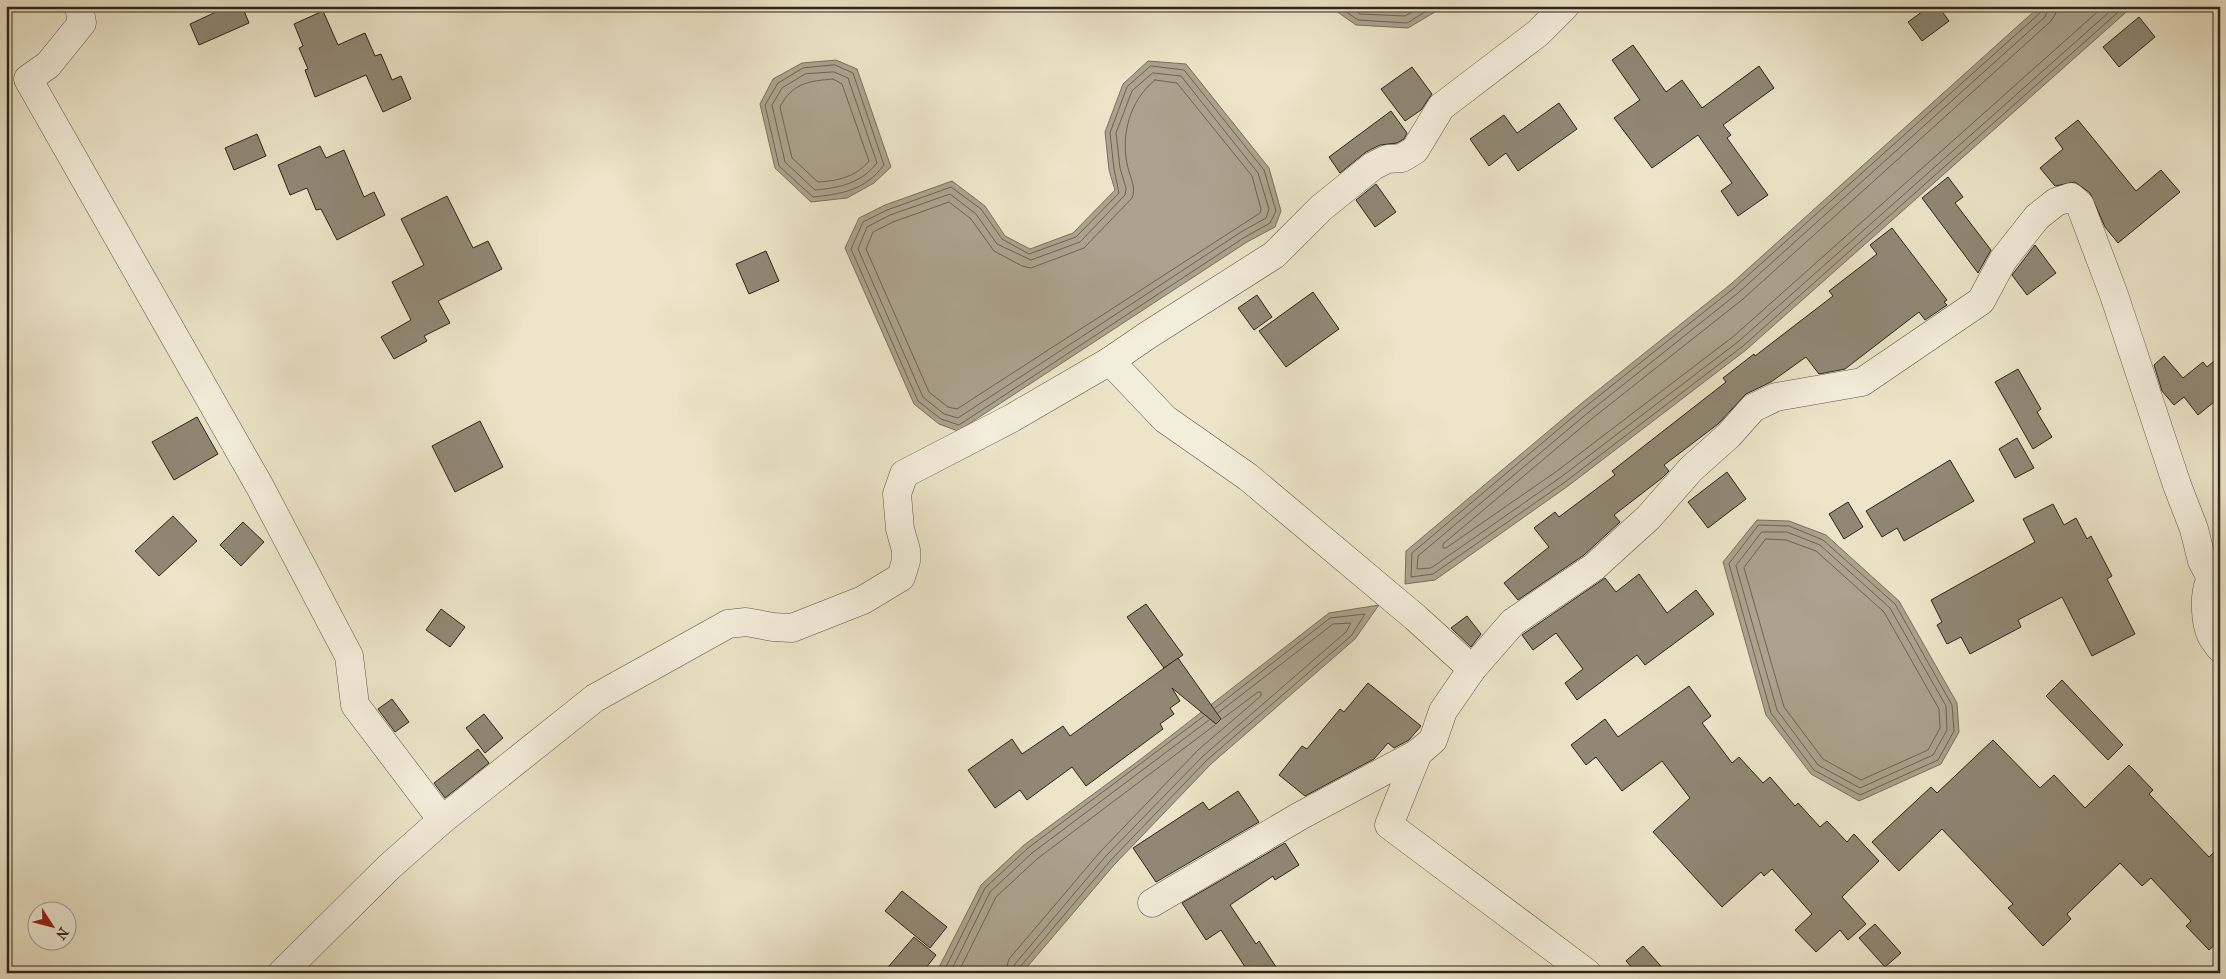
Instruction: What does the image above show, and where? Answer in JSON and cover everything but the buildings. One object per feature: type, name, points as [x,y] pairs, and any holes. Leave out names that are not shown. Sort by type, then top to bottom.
[{"type":"street","points":[[79,6],[82,23],[48,65],[28,79],[259,484],[349,656],[355,705],[442,820]]},
{"type":"street","points":[[282,973],[389,867],[442,820],[595,698],[728,624],[746,622],[792,628],[863,600],[901,577],[906,561],[906,550],[900,529],[896,494],[904,474],[1012,418],[1110,361],[1148,334],[1274,255],[1321,208],[1373,166],[1387,159],[1402,158],[1415,150],[1441,107],[1538,33],[1565,6]]},
{"type":"street","points":[[1152,903],[1308,812],[1418,753],[1433,740],[1443,711],[1472,669],[1513,622],[1594,567],[1649,517],[1691,470],[1730,435],[1753,408],[1776,397],[1862,382],[1878,372],[1981,301],[2003,260],[2037,217],[2056,202],[2071,197],[2080,205],[2114,295],[2177,485],[2194,529],[2202,561],[2215,575],[2207,591],[2208,620],[2211,635],[2220,648]]},
{"type":"street","points":[[1110,361],[1165,419],[1248,477],[1416,618],[1472,669]]},
{"type":"street","points":[[1418,753],[1389,824],[1587,973]]},
{"type":"water","points":[[1329,6],[1445,6],[1408,28],[1356,25]]},
{"type":"water","points":[[2040,6],[2133,6],[1746,350],[1568,486],[1435,580],[1405,584],[1406,551],[1577,407],[1731,284]]},
{"type":"water","points":[[836,60],[857,69],[891,167],[874,183],[847,198],[811,202],[775,168],[760,104],[773,79],[802,63]]},
{"type":"water","points":[[1148,61],[1186,64],[1269,168],[1281,211],[1275,227],[1247,242],[958,431],[939,424],[914,404],[845,248],[859,218],[885,205],[952,181],[985,206],[1005,236],[1030,249],[1073,233],[1115,190],[1109,170],[1105,132],[1123,84]]},
{"type":"water","points":[[1757,520],[1789,521],[1826,535],[1899,601],[1957,703],[1959,732],[1941,764],[1859,801],[1811,774],[1766,715],[1723,562]]},
{"type":"water","points":[[1379,605],[1355,639],[1211,764],[1114,865],[1022,973],[936,973],[981,885],[1024,845],[1141,759],[1329,613]]}]
